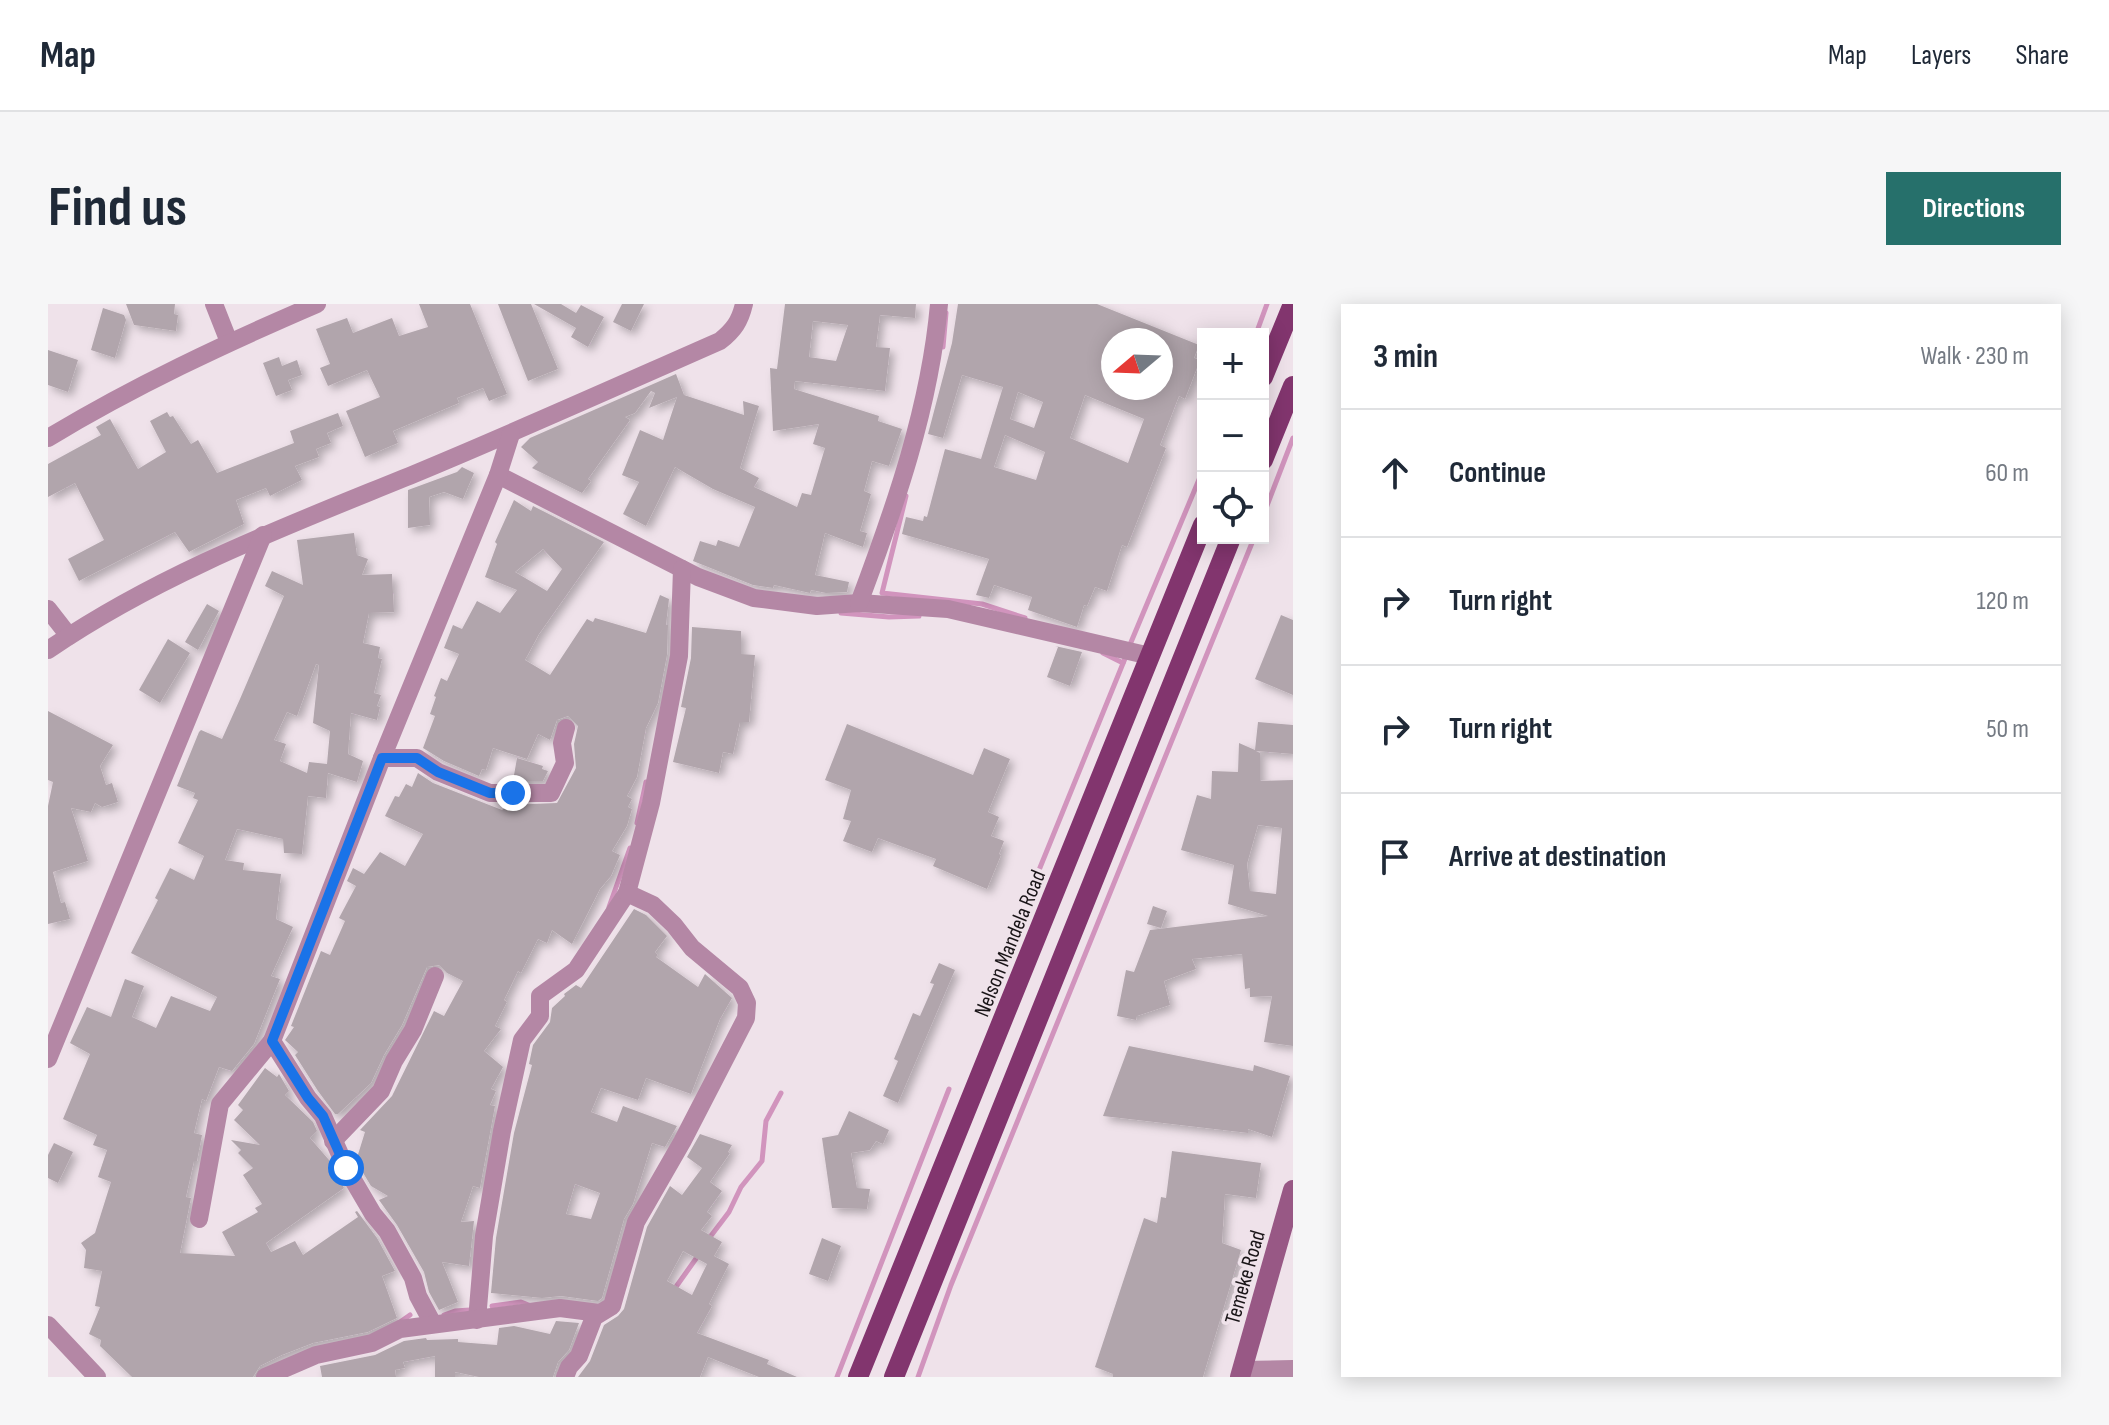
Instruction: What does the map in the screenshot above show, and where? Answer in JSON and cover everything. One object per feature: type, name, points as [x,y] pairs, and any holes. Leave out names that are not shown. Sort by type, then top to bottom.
[{"type":"main road","points":[[1269,362],[1293,304]]},
{"type":"main road","points":[[1269,445],[1293,386]]},
{"type":"main road","name":"Nelson Mandela Road","points":[[858,1377],[1197,540]]},
{"type":"main road","points":[[894,1377],[1229,544]]},
{"type":"street","points":[[214,304],[229,342]]},
{"type":"street","points":[[48,438],[96,409],[229,342],[317,304]]},
{"type":"street","points":[[48,650],[200,563],[511,434],[720,341],[740,320],[744,304]]},
{"type":"street","points":[[859,603],[907,461],[926,388],[939,304]]},
{"type":"street","points":[[199,1219],[220,1104],[272,1041],[382,758],[498,475],[511,434]]},
{"type":"street","points":[[498,475],[682,569],[715,584],[771,602],[817,606],[859,603],[921,606],[973,613],[1150,656]]},
{"type":"street","points":[[48,1059],[263,535]]},
{"type":"street","points":[[477,1320],[489,1206],[522,1040],[540,1016],[540,996],[576,970],[627,893],[651,803],[679,656],[682,569]]},
{"type":"street","points":[[48,609],[69,636]]},
{"type":"street","points":[[382,758],[417,758],[438,772],[490,793],[551,793],[565,763],[562,743],[566,728]]},
{"type":"street","points":[[565,1377],[579,1356],[591,1322],[612,1306],[636,1222],[682,1142],[746,1018],[747,1003],[740,988],[692,948],[653,905],[627,893]]},
{"type":"street","points":[[333,1141],[381,1091],[394,1061],[413,1030],[435,976]]},
{"type":"street","points":[[272,1041],[323,1116],[352,1179],[404,1261],[433,1324]]},
{"type":"street","name":"Temeke Road","points":[[1241,1373],[1293,1190]]},
{"type":"street","points":[[265,1377],[316,1355],[372,1343],[400,1329],[560,1308],[599,1313]]},
{"type":"street","points":[[48,1325],[97,1377]]},
{"type":"street","points":[[1241,1373],[1293,1369]]},
{"type":"building","points":[[126,304],[175,304],[174,314],[178,315],[176,331],[134,325]]},
{"type":"building","points":[[419,304],[470,304],[507,394],[489,401],[483,388],[457,398],[459,403],[393,431],[398,443],[365,457],[346,411],[380,397],[367,370],[328,386],[320,368],[330,364],[316,329],[347,318],[353,333],[392,318],[399,336],[428,327]]},
{"type":"building","points":[[498,304],[531,304],[558,369],[528,381]]},
{"type":"building","points":[[534,304],[561,304],[576,313],[581,305],[604,317],[588,347],[571,337],[576,328]]},
{"type":"building","points":[[622,304],[644,304],[631,331],[613,322]]},
{"type":"building","points":[[785,304],[916,304],[915,318],[880,315],[876,347],[890,348],[885,391],[795,381],[794,389],[879,416],[878,421],[902,429],[889,466],[872,461],[864,491],[871,494],[860,531],[867,533],[863,547],[825,533],[815,575],[849,582],[847,592],[811,590],[810,593],[774,585],[773,588],[753,585],[693,561],[700,541],[716,546],[718,540],[739,547],[755,507],[713,489],[675,467],[646,526],[623,514],[639,482],[622,475],[640,430],[663,440],[677,397],[649,408],[655,393],[651,391],[635,413],[625,417],[630,420],[588,479],[591,481],[582,493],[532,468],[538,462],[521,447],[530,438],[676,374],[684,395],[744,415],[743,401],[759,406],[740,468],[759,478],[754,487],[797,507],[802,493],[811,495],[825,448],[813,444],[819,424],[773,431],[770,368],[777,369]],"holes":[[[813,321],[848,325],[836,361],[809,357]]]},
{"type":"building","points":[[958,304],[1097,304],[1157,328],[1101,328],[1101,400],[1173,400],[1173,335],[1197,344],[1194,358],[1197,359],[1197,368],[1185,399],[1179,396],[1160,445],[1166,448],[1127,547],[1122,545],[1107,591],[1095,587],[1087,606],[1084,605],[1077,627],[1028,610],[1032,597],[994,585],[989,598],[976,595],[989,559],[902,534],[906,517],[923,521],[924,516],[927,517],[945,449],[981,459],[1003,387],[962,375],[943,438],[928,434],[952,343]],"holes":[[[1018,392],[1043,402],[1034,428],[1010,419]],[[1085,395],[1144,419],[1128,463],[1070,438]],[[1005,435],[1045,452],[1036,480],[994,467]]]},
{"type":"building","points":[[103,308],[124,315],[126,320],[115,358],[91,350]]},
{"type":"building","points":[[48,350],[78,360],[68,392],[48,385]]},
{"type":"building","points":[[279,357],[282,366],[297,360],[302,375],[288,380],[292,390],[276,396],[263,363]]},
{"type":"building","points":[[167,412],[191,444],[198,440],[217,473],[294,443],[290,431],[338,413],[343,426],[327,433],[331,443],[316,449],[319,457],[295,466],[302,480],[270,496],[266,488],[236,500],[244,524],[189,552],[175,532],[79,581],[68,559],[104,540],[75,483],[48,497],[48,464],[101,435],[96,427],[110,419],[138,469],[166,452],[150,421]]},
{"type":"building","points":[[462,467],[474,473],[463,499],[444,492],[429,497],[430,525],[408,528],[408,490],[457,472]]},
{"type":"building","points":[[514,500],[531,511],[533,506],[604,542],[539,634],[525,660],[550,675],[587,619],[593,622],[595,618],[646,633],[660,595],[669,599],[667,655],[658,703],[646,728],[637,777],[627,796],[632,799],[628,807],[632,809],[627,826],[612,851],[620,855],[611,876],[600,889],[572,944],[552,930],[547,943],[538,939],[504,1000],[507,1002],[495,1026],[501,1029],[484,1051],[503,1067],[491,1089],[496,1091],[490,1105],[495,1106],[480,1188],[473,1186],[461,1222],[474,1221],[469,1266],[442,1262],[458,1302],[439,1310],[429,1292],[424,1272],[379,1200],[388,1196],[371,1186],[356,1161],[365,1132],[360,1130],[392,1096],[434,1011],[444,1016],[463,981],[439,965],[427,967],[402,1025],[371,1083],[338,1114],[318,1091],[295,1055],[298,1052],[285,1040],[294,1027],[291,1026],[321,951],[330,955],[345,921],[339,918],[356,886],[347,881],[353,868],[364,874],[380,852],[405,866],[423,834],[385,816],[395,796],[399,797],[406,784],[412,787],[418,773],[433,783],[502,810],[508,805],[557,803],[576,768],[574,744],[578,726],[568,716],[557,720],[550,740],[538,734],[527,759],[493,748],[486,770],[482,769],[479,776],[423,748],[435,716],[430,714],[434,696],[441,678],[447,681],[459,654],[444,648],[453,625],[462,629],[477,601],[500,613],[517,590],[485,577],[497,544],[495,542]],"holes":[[[543,549],[562,569],[547,591],[515,572]]]},
{"type":"building","points":[[354,533],[357,555],[368,559],[362,575],[392,574],[394,612],[369,613],[363,643],[380,647],[378,658],[382,659],[374,693],[381,695],[377,706],[380,707],[377,720],[351,713],[348,754],[363,761],[357,782],[328,773],[326,798],[308,796],[302,854],[284,853],[283,839],[237,829],[225,860],[244,863],[243,870],[281,874],[276,919],[293,927],[271,976],[280,979],[254,1044],[232,1071],[219,1067],[206,1101],[202,1099],[194,1133],[202,1135],[186,1197],[191,1198],[180,1253],[235,1256],[222,1232],[258,1212],[255,1208],[262,1204],[243,1175],[253,1168],[238,1153],[241,1150],[231,1140],[260,1145],[234,1120],[243,1110],[238,1105],[265,1068],[277,1077],[279,1074],[289,1091],[285,1095],[313,1122],[317,1131],[310,1138],[329,1160],[344,1188],[266,1243],[271,1252],[295,1241],[303,1255],[358,1217],[357,1211],[377,1238],[395,1271],[382,1276],[397,1318],[368,1332],[313,1343],[282,1355],[260,1366],[253,1377],[132,1377],[100,1346],[101,1340],[89,1334],[100,1307],[95,1306],[102,1271],[84,1268],[86,1250],[81,1243],[95,1233],[111,1182],[98,1177],[107,1150],[93,1145],[97,1135],[63,1119],[90,1054],[70,1043],[87,1007],[111,1017],[125,979],[144,986],[132,1017],[156,1028],[171,996],[210,1011],[217,997],[131,953],[158,900],[155,898],[170,868],[194,880],[204,856],[178,843],[198,800],[193,798],[195,793],[177,786],[199,732],[201,730],[222,739],[240,699],[284,596],[265,586],[272,571],[303,585],[297,540]],"holes":[[[316,664],[319,665],[313,723],[330,731],[327,764],[309,762],[307,773],[280,761],[286,744],[274,740],[287,712],[297,716]]]},
{"type":"building","points":[[207,604],[219,611],[198,650],[185,642]]},
{"type":"building","points":[[1281,615],[1293,620],[1293,695],[1255,679]]},
{"type":"building","points":[[692,627],[741,631],[741,654],[755,655],[749,722],[740,722],[733,754],[723,752],[719,773],[673,762],[686,708],[681,707],[691,658]]},
{"type":"building","points":[[168,639],[190,653],[160,703],[139,690]]},
{"type":"building","points":[[1055,646],[1082,652],[1070,686],[1047,677],[1058,647]]},
{"type":"building","points":[[48,711],[113,745],[100,766],[106,785],[112,783],[118,802],[102,807],[95,803],[91,812],[71,808],[88,861],[53,872],[61,903],[65,902],[70,919],[48,924],[48,806],[53,782],[48,780]]},
{"type":"building","points":[[1258,722],[1293,725],[1293,754],[1256,751],[1260,753],[1260,781],[1293,780],[1293,1046],[1264,1042],[1272,996],[1250,997],[1250,988],[1245,989],[1242,954],[1192,959],[1196,969],[1164,981],[1170,1005],[1137,1016],[1136,1020],[1117,1016],[1126,970],[1134,972],[1150,930],[1268,916],[1228,904],[1234,865],[1181,850],[1197,795],[1211,799],[1212,771],[1238,772],[1239,743],[1255,750]],"holes":[[[1258,825],[1282,828],[1276,894],[1250,891],[1247,864]]]},
{"type":"building","points":[[847,724],[973,775],[984,748],[1010,759],[988,812],[999,817],[991,836],[1004,841],[987,889],[933,866],[936,859],[878,838],[872,852],[843,841],[851,821],[843,819],[851,790],[825,780]]},
{"type":"building","points":[[517,758],[543,766],[542,769],[548,771],[543,781],[513,781]]},
{"type":"building","points":[[1153,906],[1167,911],[1161,928],[1147,924]]},
{"type":"building","points":[[634,909],[646,915],[667,936],[655,952],[656,957],[698,987],[705,974],[732,998],[720,1019],[691,1094],[646,1078],[638,1100],[601,1088],[591,1112],[617,1122],[623,1106],[677,1126],[665,1147],[652,1143],[633,1204],[624,1219],[602,1298],[598,1301],[491,1293],[496,1238],[514,1133],[532,1065],[529,1064],[533,1045],[550,1022],[552,1008],[576,985],[581,988]],"holes":[[[575,1184],[600,1193],[591,1219],[566,1214]]]},
{"type":"building","points":[[939,963],[955,970],[898,1103],[883,1096],[913,1013],[920,1016]]},
{"type":"building","points":[[1129,1046],[1253,1071],[1254,1065],[1290,1076],[1272,1137],[1248,1129],[1248,1133],[1103,1116]]},
{"type":"building","points":[[849,1111],[889,1130],[883,1144],[876,1141],[870,1150],[851,1153],[857,1188],[870,1189],[867,1209],[832,1208],[822,1138],[838,1135]]},
{"type":"building","points":[[700,1134],[732,1145],[710,1182],[722,1191],[707,1212],[712,1216],[701,1230],[722,1242],[714,1256],[729,1264],[697,1333],[769,1360],[767,1364],[797,1377],[759,1377],[708,1357],[700,1377],[578,1377],[590,1361],[604,1325],[624,1309],[647,1227],[670,1186],[682,1195],[702,1168],[687,1157]],"holes":[[[683,1251],[707,1264],[692,1295],[667,1281]]]},
{"type":"building","points":[[54,1143],[73,1152],[58,1183],[48,1178],[48,1155]]},
{"type":"building","points":[[1172,1151],[1261,1163],[1256,1198],[1225,1194],[1222,1243],[1241,1250],[1203,1377],[1113,1377],[1113,1374],[1095,1367],[1144,1218],[1157,1223],[1161,1197],[1166,1198]]},
{"type":"building","points":[[822,1238],[841,1246],[828,1281],[809,1274]]},
{"type":"building","points":[[556,1321],[579,1323],[569,1350],[558,1362],[553,1377],[479,1377],[455,1372],[455,1377],[435,1377],[435,1356],[403,1362],[405,1368],[395,1370],[396,1377],[322,1377],[320,1366],[375,1355],[404,1341],[458,1339],[458,1342],[497,1345],[499,1328],[514,1326],[550,1334]]},
{"type":"waterway","points":[[1258,328],[1267,304]]},
{"type":"waterway","points":[[943,347],[946,313]]},
{"type":"waterway","points":[[1269,500],[1293,438]]},
{"type":"waterway","points":[[1129,647],[1202,472]]},
{"type":"waterway","points":[[906,496],[882,593],[982,604],[1025,618]]},
{"type":"waterway","points":[[918,1377],[951,1285],[1252,544]]},
{"type":"waterway","points":[[841,613],[919,616]]},
{"type":"waterway","points":[[1103,653],[1123,663]]},
{"type":"waterway","points":[[1024,907],[1126,656]]},
{"type":"waterway","points":[[637,823],[646,782]]},
{"type":"waterway","points":[[609,907],[630,848]]},
{"type":"waterway","points":[[837,1377],[949,1089]]},
{"type":"waterway","points":[[707,1241],[729,1212],[741,1187],[762,1161],[766,1121],[781,1093]]},
{"type":"waterway","points":[[673,1291],[700,1253]]},
{"type":"waterway","points":[[492,1306],[521,1302],[531,1306]]},
{"type":"waterway","points":[[444,1315],[470,1310]]},
{"type":"waterway","points":[[400,1322],[410,1315]]},
{"type":"route","points":[[346,1168],[323,1116],[272,1041],[382,758],[417,758],[438,772],[490,793],[513,793]]}]
